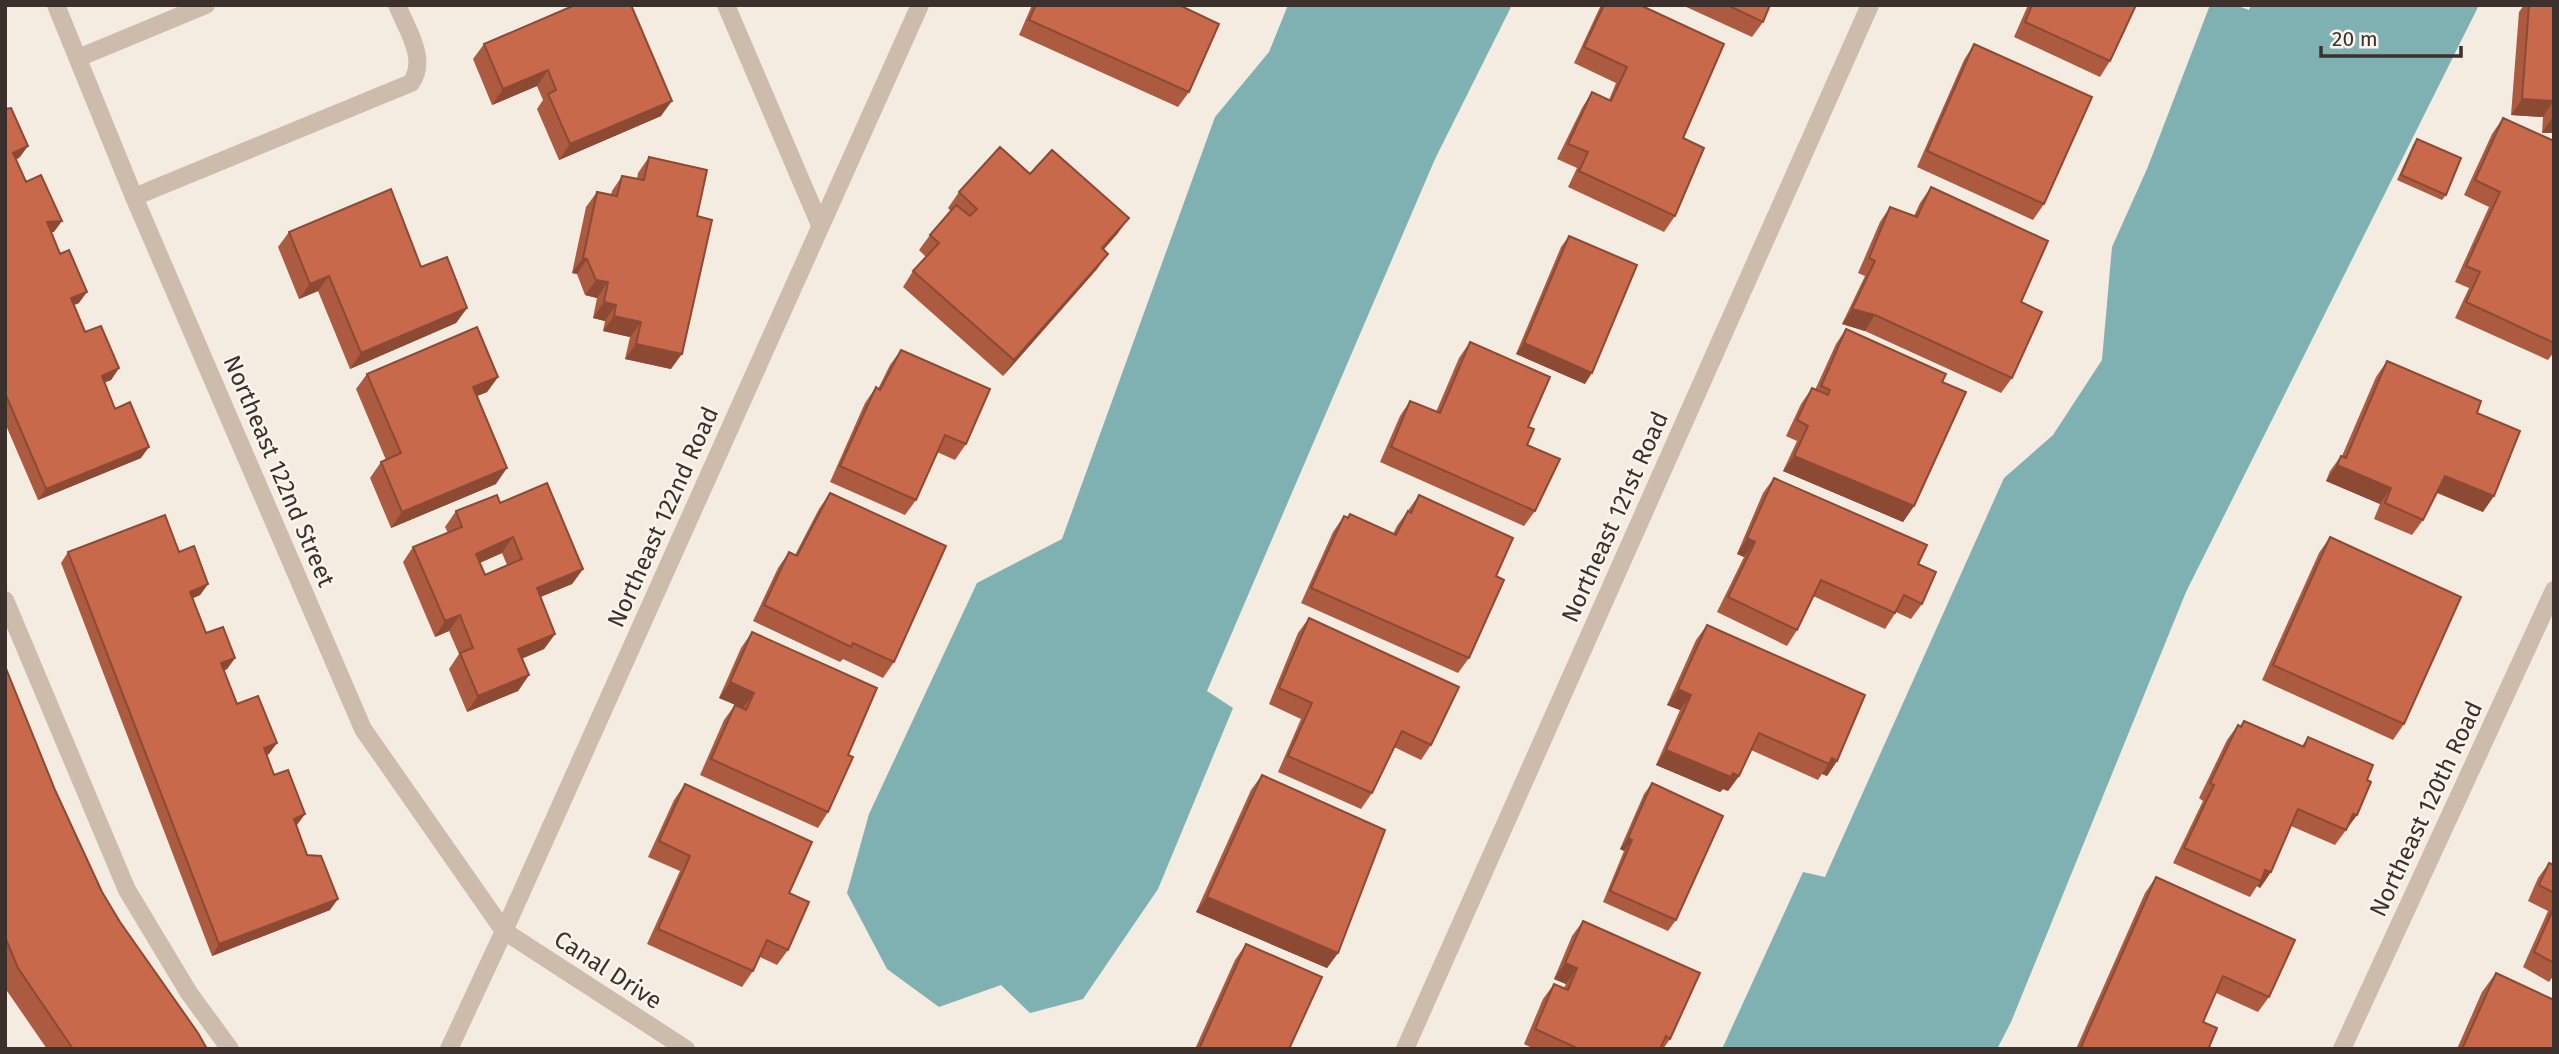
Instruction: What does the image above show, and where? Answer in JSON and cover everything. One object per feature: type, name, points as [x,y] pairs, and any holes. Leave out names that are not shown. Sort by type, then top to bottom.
[{"type":"street","name":"Northeast 122nd Street","points":[[56,5],[134,197],[363,729],[504,931]]},
{"type":"street","points":[[78,58],[206,5]]},
{"type":"street","points":[[134,197],[411,83],[419,72],[418,58],[397,5]]},
{"type":"street","points":[[726,5],[820,225]]},
{"type":"street","name":"Northeast 122nd Road","points":[[449,1049],[920,5]]},
{"type":"street","name":"Northeast 121st Road","points":[[1405,1049],[1870,5]]},
{"type":"street","name":"Northeast 120th Road","points":[[2342,1049],[2554,590]]},
{"type":"street","points":[[5,600],[127,890],[189,993],[229,1049]]},
{"type":"street","name":"Canal Drive","points":[[504,931],[685,1049]]},
{"type":"water","points":[[1288,5],[1512,5],[1435,159],[1207,691],[1233,708],[1158,889],[1083,999],[1030,1013],[1001,985],[939,1007],[887,969],[847,893],[869,814],[977,583],[1062,539],[1215,117],[1269,52]]},
{"type":"water","points":[[2210,5],[2235,5],[2249,10],[2251,5],[2479,5],[2186,592],[2011,1022],[1997,1049],[1722,1049],[1803,872],[1825,877],[2004,478],[2053,435],[2102,360],[2112,247],[2147,169]]},
{"type":"building","points":[[575,5],[631,5],[672,101],[570,144],[548,94],[556,90],[548,70],[503,89],[484,44]]},
{"type":"building","points":[[1036,5],[1179,5],[1219,24],[1189,92],[1029,20]]},
{"type":"building","points":[[1604,5],[1640,5],[1724,44],[1683,138],[1704,148],[1675,216],[1579,171],[1588,152],[1568,144],[1592,92],[1611,101],[1627,67],[1584,47]]},
{"type":"building","points":[[1727,5],[1770,5],[1763,22]]},
{"type":"building","points":[[2032,5],[2136,5],[2110,61],[2025,22]]},
{"type":"building","points":[[2529,5],[2554,5],[2554,117],[2553,101],[2522,99]]},
{"type":"building","points":[[1974,44],[2092,97],[2044,204],[1927,151]]},
{"type":"building","points":[[11,108],[28,146],[13,153],[26,182],[41,175],[62,221],[47,222],[60,254],[69,250],[87,292],[71,298],[85,332],[101,326],[119,368],[102,376],[115,409],[130,402],[149,447],[46,489],[5,393],[5,109]]},
{"type":"building","points":[[2503,118],[2554,141],[2554,343],[2466,302],[2480,272],[2466,266],[2500,192],[2475,180]]},
{"type":"building","points":[[2417,139],[2461,158],[2446,195],[2401,175]]},
{"type":"building","points":[[1000,147],[1030,174],[1052,150],[1129,218],[1102,248],[1108,254],[1014,360],[913,271],[939,243],[930,235],[956,205],[970,216],[977,209],[959,192]]},
{"type":"building","points":[[649,157],[707,170],[697,216],[712,220],[682,354],[636,344],[641,322],[614,316],[616,305],[604,302],[608,282],[596,280],[587,259],[583,258],[597,192],[617,196],[622,176],[644,180]]},
{"type":"building","points":[[1931,187],[2048,241],[2021,302],[2042,312],[2012,378],[1875,315],[1852,309],[1875,261],[1869,258],[1890,207],[1917,217]]},
{"type":"building","points":[[391,189],[421,267],[447,257],[467,308],[361,353],[329,276],[310,284],[289,232]]},
{"type":"building","points":[[1569,236],[1637,265],[1592,373],[1524,343]]},
{"type":"building","points":[[477,327],[498,377],[473,387],[507,468],[402,512],[381,462],[401,453],[367,374]]},
{"type":"building","points":[[1846,329],[1946,374],[1942,382],[1966,392],[1914,506],[1794,456],[1808,426],[1797,420],[1812,388],[1828,395],[1830,390],[1821,386]]},
{"type":"building","points":[[1470,342],[1550,377],[1528,427],[1534,429],[1527,445],[1560,459],[1535,511],[1391,447],[1410,401],[1440,413]]},
{"type":"building","points":[[901,350],[990,389],[966,444],[945,435],[916,500],[840,466],[876,387],[880,390]]},
{"type":"building","points":[[2387,361],[2481,401],[2477,413],[2520,431],[2494,496],[2445,476],[2423,520],[2385,503],[2391,488],[2337,465],[2341,456],[2346,458]]},
{"type":"building","points":[[1774,478],[1927,545],[1918,564],[1936,572],[1922,604],[1904,595],[1895,613],[1821,580],[1797,630],[1728,597],[1755,542],[1747,538]]},
{"type":"building","points":[[547,483],[583,569],[537,588],[555,634],[518,649],[529,675],[478,696],[460,653],[473,648],[460,615],[445,621],[413,547],[462,527],[456,511],[497,495],[500,503]],"holes":[[[513,537],[522,559],[485,575],[476,554]]]},
{"type":"building","points":[[830,493],[946,546],[894,662],[853,643],[851,647],[764,605],[789,552],[797,556]]},
{"type":"building","points":[[1419,495],[1513,538],[1496,576],[1504,580],[1469,658],[1311,588],[1344,516],[1348,518],[1350,514],[1396,535]]},
{"type":"building","points":[[165,515],[179,552],[194,546],[208,584],[190,592],[206,633],[223,627],[235,658],[221,663],[237,704],[258,696],[277,743],[264,748],[274,775],[288,770],[305,814],[294,819],[307,855],[321,856],[338,899],[219,944],[68,552]]},
{"type":"building","points":[[2330,537],[2461,597],[2404,724],[2273,665]]},
{"type":"building","points":[[1309,618],[1459,687],[1431,745],[1402,731],[1372,793],[1288,756],[1312,703],[1279,688]]},
{"type":"building","points":[[1707,625],[1865,695],[1837,761],[1832,758],[1829,764],[1759,733],[1739,776],[1733,773],[1731,777],[1666,750],[1691,695],[1678,689]]},
{"type":"building","points":[[752,632],[877,688],[848,755],[853,757],[828,812],[711,759],[735,705],[746,710],[754,693],[730,682]]},
{"type":"building","points":[[5,666],[55,790],[102,892],[207,1049],[73,1049],[18,968],[5,937]]},
{"type":"building","points":[[2244,721],[2304,747],[2308,737],[2373,765],[2367,780],[2371,782],[2357,815],[2353,814],[2346,830],[2298,809],[2271,872],[2265,870],[2261,881],[2184,848],[2214,785],[2210,783],[2238,725],[2241,727]]},
{"type":"building","points":[[1262,775],[1385,830],[1338,953],[1207,897]]},
{"type":"building","points":[[1652,783],[1723,816],[1676,920],[1610,891],[1632,840],[1628,838]]},
{"type":"building","points":[[685,784],[812,842],[789,893],[809,902],[788,950],[767,940],[753,971],[658,929],[690,856],[659,841]]},
{"type":"building","points":[[2549,863],[2554,865],[2554,893],[2539,885]]},
{"type":"building","points":[[2156,877],[2295,940],[2269,997],[2223,976],[2203,1022],[2217,1028],[2209,1047],[2213,1049],[2085,1049],[2081,1047]]},
{"type":"building","points":[[2554,907],[2554,963],[2534,952]]},
{"type":"building","points":[[1583,921],[1700,973],[1670,1039],[1666,1036],[1660,1049],[1579,1049],[1535,1029],[1554,984],[1568,990],[1577,968],[1565,963]]},
{"type":"building","points":[[1246,944],[1322,977],[1289,1049],[1199,1049]]},
{"type":"building","points":[[2496,973],[2554,1000],[2554,1049],[2462,1049]]}]
